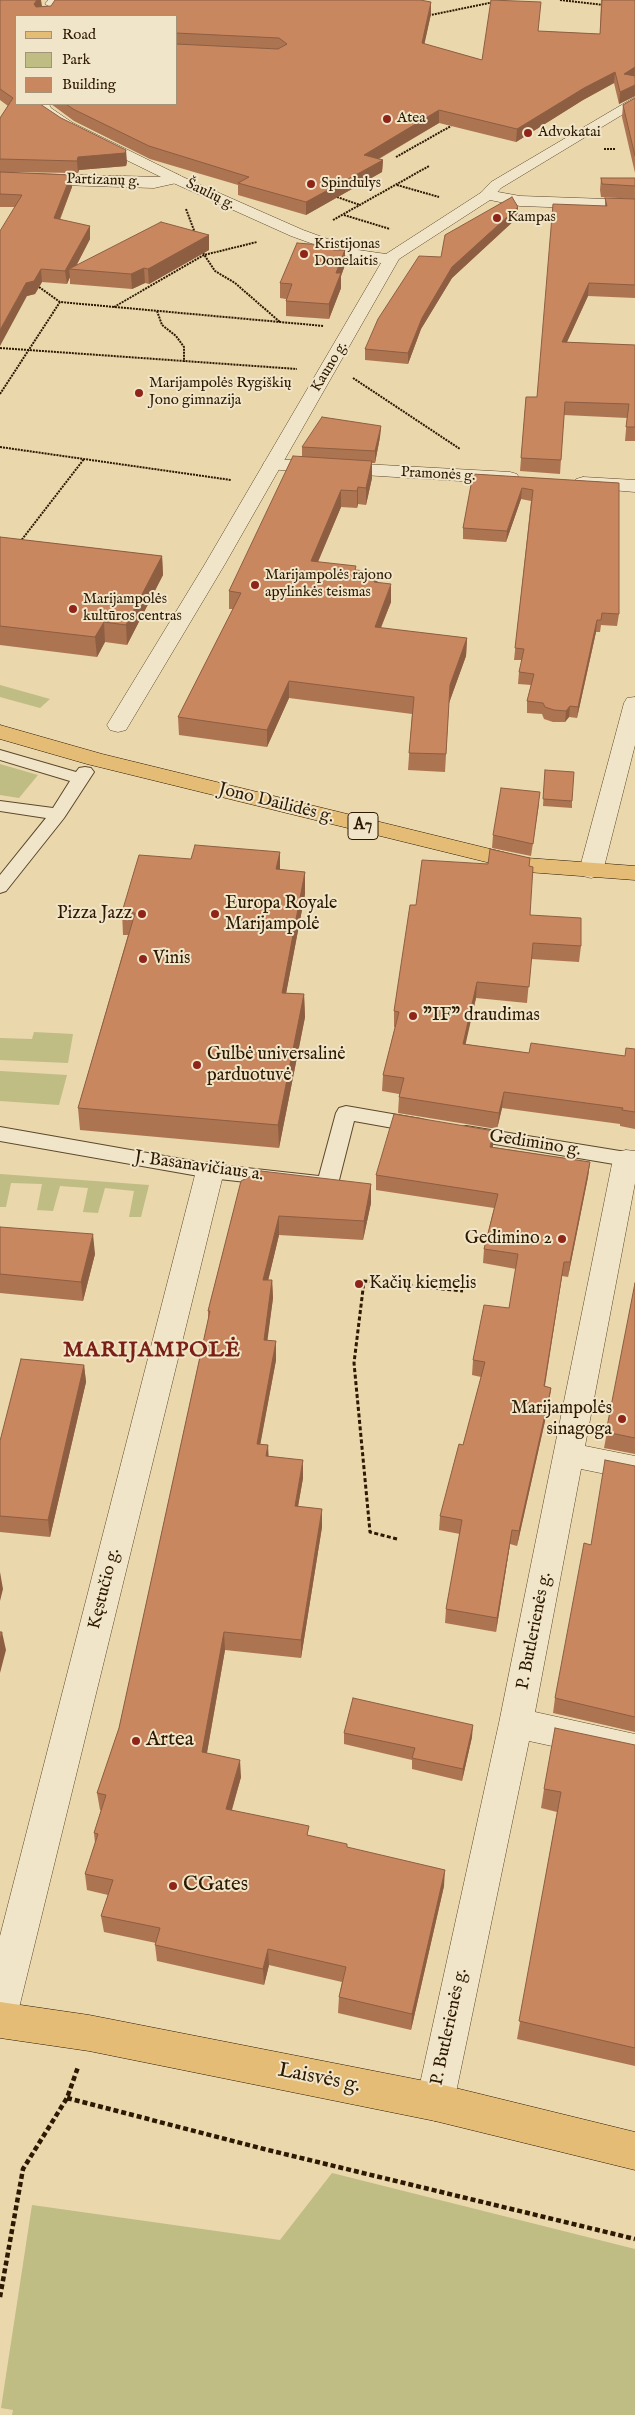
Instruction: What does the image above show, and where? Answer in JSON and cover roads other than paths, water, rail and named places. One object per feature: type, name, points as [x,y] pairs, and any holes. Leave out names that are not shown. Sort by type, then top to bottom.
[{"type":"main road","name":"A7","points":[[0,732],[87,770]]},
{"type":"main road","name":"Jono Dailidės g.","points":[[87,770],[527,865],[635,873]]},
{"type":"main road","name":"Laisvės g.","points":[[0,2020],[89,2033],[434,2102],[635,2151]]},
{"type":"street","points":[[44,15],[53,2]]},
{"type":"street","name":"Kauno g.","points":[[118,725],[353,329],[390,260],[402,248],[487,195],[496,185],[635,101]]},
{"type":"street","name":"Šaulių g.","points":[[42,105],[45,110],[68,126],[240,209],[355,254],[390,260]]},
{"type":"street","name":"Partizanų g.","points":[[0,178],[154,183],[176,179]]},
{"type":"street","points":[[487,195],[520,201],[635,205]]},
{"type":"street","name":"Pramonės g.","points":[[272,465],[524,479]]},
{"type":"street","points":[[564,482],[635,486]]},
{"type":"street","points":[[591,871],[635,703]]},
{"type":"street","points":[[0,755],[87,770],[58,814],[0,887]]},
{"type":"street","points":[[0,806],[58,814]]},
{"type":"street","name":"Gedimino g.","points":[[346,1113],[631,1159]]},
{"type":"street","name":"J. Basanavičiaus a.","points":[[0,1134],[210,1171],[327,1184],[346,1113]]},
{"type":"street","name":"P. Butlerienės g.","points":[[434,2102],[516,1723],[631,1159]]},
{"type":"street","name":"Kęstučio g.","points":[[0,2008],[210,1171]]},
{"type":"street","points":[[570,1455],[635,1468]]},
{"type":"street","points":[[516,1723],[635,1749]]},
{"type":"place","name":"Atea","points":[[387,119]]},
{"type":"place","name":"Advokatai","points":[[528,133]]},
{"type":"place","name":"Spindulys","points":[[311,184]]},
{"type":"place","name":"Kampas","points":[[497,218]]},
{"type":"place","name":"Kristijonas Donelaitis","points":[[304,254]]},
{"type":"place","name":"Marijampolės Rygiškių Jono gimnazija","points":[[139,393]]},
{"type":"place","name":"Marijampolės rajono apylinkės teismas","points":[[255,585]]},
{"type":"place","name":"Marijampolės kultūros centras","points":[[73,609]]},
{"type":"place","name":"Pizza Jazz","points":[[142,914]]},
{"type":"place","name":"Europa Royale Marijampolė","points":[[215,914]]},
{"type":"place","name":"Vinis","points":[[143,959]]},
{"type":"place","name":"\"IF\" draudimas","points":[[413,1016]]},
{"type":"place","name":"Gulbė universalinė parduotuvė","points":[[197,1065]]},
{"type":"place","name":"Gedimino 2","points":[[562,1239]]},
{"type":"place","name":"Kačių kiemelis","points":[[359,1284]]},
{"type":"place","name":"Marijampolės sinagoga","points":[[622,1419]]},
{"type":"place","name":"Artea","points":[[136,1741]]},
{"type":"place","name":"CGates","points":[[173,1886]]},
{"type":"district","name":"MARIJAMPOLĖ","points":[[152,1351]]}]
